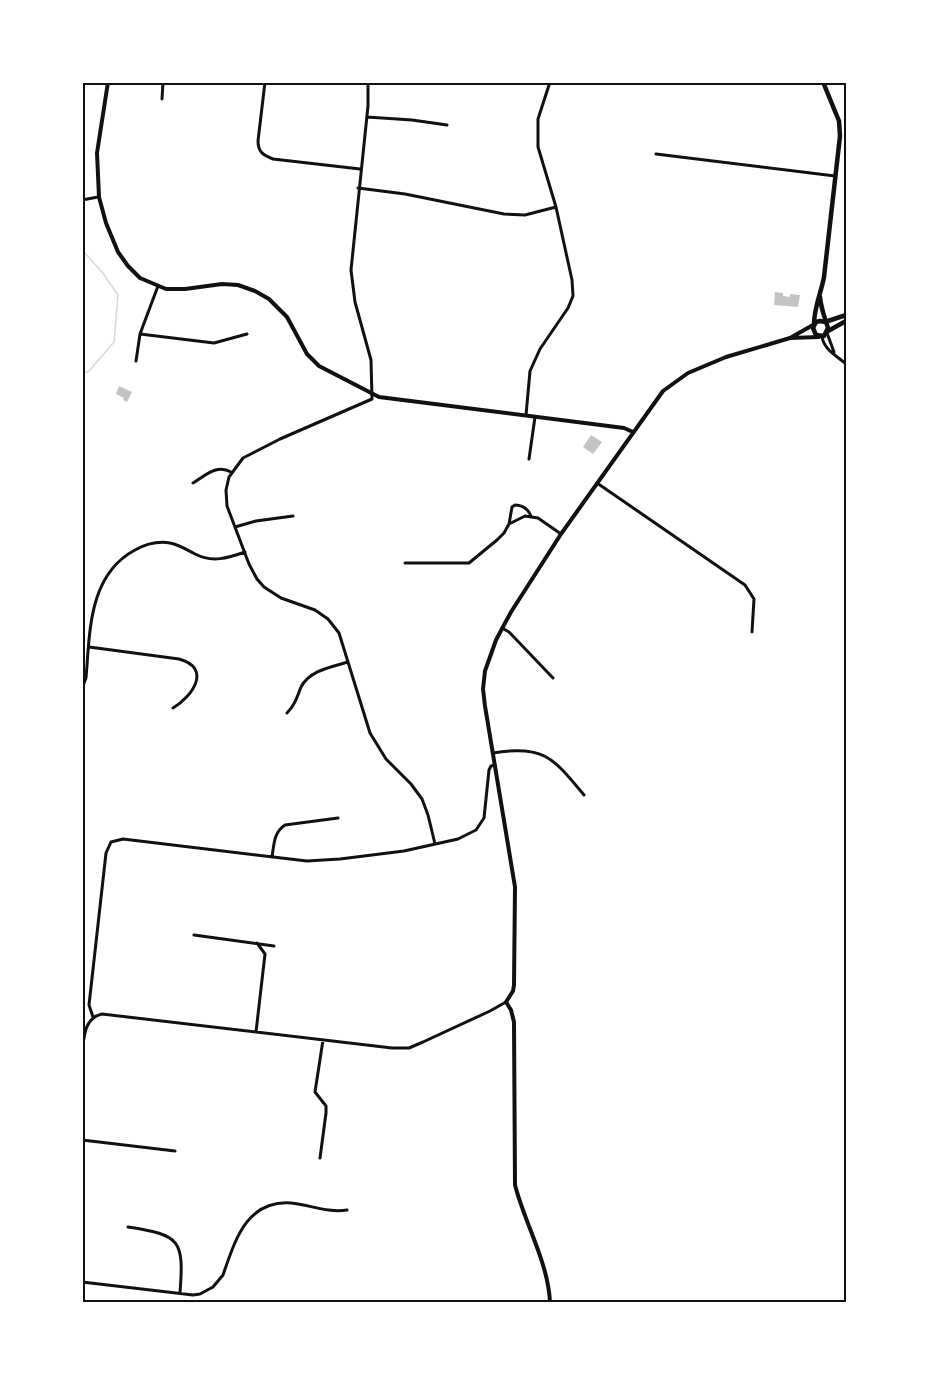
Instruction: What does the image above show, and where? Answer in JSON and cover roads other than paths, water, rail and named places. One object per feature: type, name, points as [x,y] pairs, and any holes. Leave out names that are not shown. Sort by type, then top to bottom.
[{"type":"main road","points":[[823,82],[842,121],[820,297],[825,322],[824,334]]},
{"type":"main road","points":[[820,297],[816,305],[814,333],[824,334],[846,321]]},
{"type":"main road","points":[[814,325],[818,321],[825,322],[846,315]]},
{"type":"street","points":[[108,82],[97,153],[99,197],[106,224],[123,260],[134,273],[158,286],[175,290],[222,284],[238,285],[255,291],[269,299],[287,316],[307,354],[319,366],[386,399],[624,428],[633,432]]},
{"type":"street","points":[[162,99],[164,82]]},
{"type":"street","points":[[265,82],[258,141],[261,152],[273,159],[360,169]]},
{"type":"street","points":[[368,82],[367,117],[351,270],[355,302],[371,360],[372,399],[249,454],[231,472],[225,497],[229,514],[257,579],[280,598],[315,610],[328,619],[339,633],[370,733],[386,759],[411,784],[422,799],[435,844]]},
{"type":"street","points":[[526,415],[530,371],[540,349],[568,309],[573,296],[572,280],[556,207],[538,147],[538,119],[550,82]]},
{"type":"street","points":[[367,117],[447,125]]},
{"type":"street","points":[[656,154],[836,176]]},
{"type":"street","points":[[358,188],[405,194],[515,215],[556,207]]},
{"type":"street","points":[[82,200],[99,197]]},
{"type":"street","points":[[136,361],[140,334],[158,286]]},
{"type":"street","points":[[790,338],[814,325]]},
{"type":"street","points":[[140,334],[214,343],[247,334]]},
{"type":"street","points":[[82,1054],[86,1029],[93,1017],[102,1014],[408,1048],[506,1002],[513,992],[514,985],[515,887],[485,706],[484,681],[489,654],[502,628],[561,534],[663,391],[681,377],[726,357],[790,338],[824,334]]},
{"type":"street","points":[[824,334],[835,354]]},
{"type":"street","points":[[824,334],[821,340],[825,346],[846,364]]},
{"type":"street","points":[[529,459],[535,417]]},
{"type":"street","points":[[193,483],[217,469],[222,468],[231,472]]},
{"type":"street","points":[[597,483],[745,585],[754,599],[752,632]]},
{"type":"street","points":[[509,524],[512,507],[515,505],[524,507],[531,516]]},
{"type":"street","points":[[235,527],[256,521],[293,516]]},
{"type":"street","points":[[405,563],[468,563],[497,540],[509,524],[519,518],[531,516],[538,518],[561,534]]},
{"type":"street","points":[[82,688],[86,678],[94,605],[99,589],[111,570],[129,554],[159,542],[175,544],[204,558],[225,559],[245,552]]},
{"type":"street","points":[[502,628],[509,632],[553,678]]},
{"type":"street","points":[[89,647],[179,659],[190,664],[196,673],[196,684],[190,695],[173,708]]},
{"type":"street","points":[[287,713],[294,706],[308,678],[320,671],[348,662]]},
{"type":"street","points":[[493,753],[525,751],[537,752],[548,757],[560,766],[584,795]]},
{"type":"street","points":[[93,1017],[89,1005],[106,853],[111,842],[123,839],[323,861],[404,851],[472,834],[481,824],[485,810],[488,774],[491,766],[495,765]]},
{"type":"street","points":[[272,857],[279,829],[285,825],[338,818]]},
{"type":"street","points":[[194,935],[274,946]]},
{"type":"street","points":[[256,1032],[265,954],[257,943]]},
{"type":"street","points":[[506,1002],[514,1022],[515,1185],[521,1209],[549,1286],[549,1302]]},
{"type":"street","points":[[320,1158],[326,1106],[315,1092],[323,1040]]},
{"type":"street","points":[[82,1140],[175,1151]]},
{"type":"street","points":[[82,1282],[180,1294],[200,1294],[213,1287],[223,1275],[241,1228],[262,1209],[272,1205],[292,1203],[336,1212],[347,1210]]},
{"type":"street","points":[[128,1227],[156,1231],[175,1241],[182,1259],[180,1294]]},
{"type":"waterway","points":[[82,250],[102,272],[118,295],[114,342],[89,371],[82,374]]}]
